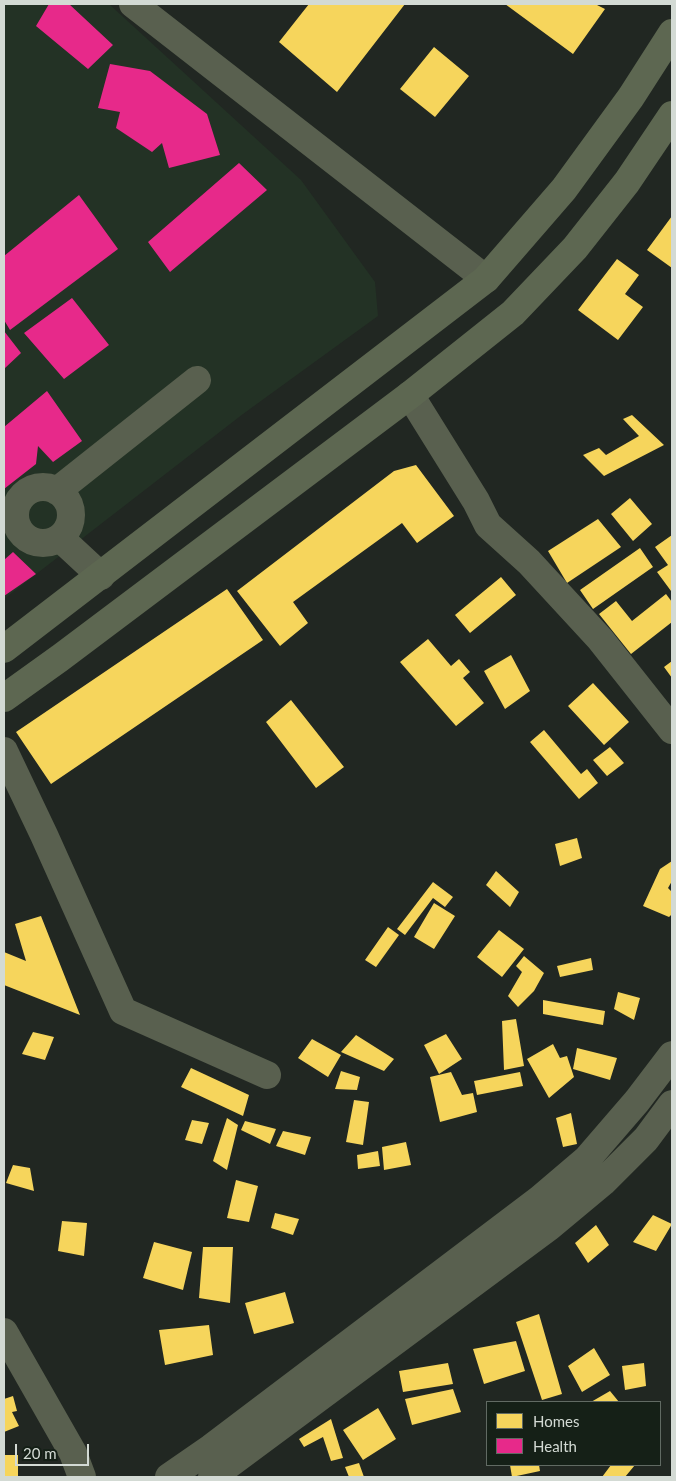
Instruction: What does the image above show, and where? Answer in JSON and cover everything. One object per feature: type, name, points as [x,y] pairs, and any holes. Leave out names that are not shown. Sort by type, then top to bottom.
[{"type":"highway","points":[[4,649],[486,279],[564,189],[631,96],[672,33]]},
{"type":"highway","points":[[4,698],[410,395],[513,313],[575,248],[627,182],[672,114]]},
{"type":"street","points":[[133,4],[486,279]]},
{"type":"street","points":[[57,491],[197,380]]},
{"type":"street","points":[[410,395],[476,501],[488,525],[529,562],[600,639],[672,730]]},
{"type":"street","points":[[47,487],[57,491],[66,498],[71,508],[71,520],[67,530],[60,538],[50,543],[38,544],[27,540],[14,521],[14,510],[18,500],[26,492],[36,488],[47,487]]},
{"type":"street","points":[[60,538],[101,576]]},
{"type":"street","points":[[4,750],[124,1011],[267,1075]]},
{"type":"street","points":[[169,1477],[211,1448],[540,1199],[587,1159],[637,1101],[672,1055]]},
{"type":"street","points":[[212,1477],[549,1227],[603,1182],[646,1139],[672,1104]]},
{"type":"street","points":[[4,1332],[74,1452],[82,1477]]},
{"type":"shaded area","points":[[4,4],[109,4],[301,180],[375,282],[378,316],[243,414],[4,599]]},
{"type":"building: Homes","points":[[309,4],[405,4],[337,92],[279,42]]},
{"type":"building: Homes","points":[[505,4],[595,4],[605,9],[573,54]]},
{"type":"building: Homes","points":[[434,47],[469,76],[435,117],[400,89]]},
{"type":"building: Homes","points":[[672,216],[672,268],[647,250]]},
{"type":"building: Homes","points":[[617,259],[639,275],[625,294],[643,307],[618,340],[578,310]]},
{"type":"building: Homes","points":[[632,415],[664,445],[604,476],[583,455],[599,448],[606,455],[639,436],[623,419]]},
{"type":"building: Homes","points":[[416,465],[454,516],[417,543],[402,523],[293,602],[308,623],[280,646],[237,591],[394,471]]},
{"type":"building: Homes","points":[[630,498],[652,524],[633,541],[611,514]]},
{"type":"building: Homes","points":[[598,519],[621,547],[567,583],[548,551]]},
{"type":"building: Homes","points":[[672,535],[671,591],[657,572],[668,565],[655,547]]},
{"type":"building: Homes","points":[[640,548],[653,567],[593,609],[580,590]]},
{"type":"building: Homes","points":[[501,577],[516,595],[470,633],[455,615]]},
{"type":"building: Homes","points":[[227,589],[263,640],[51,784],[16,732]]},
{"type":"building: Homes","points":[[666,594],[672,602],[672,622],[631,654],[599,614],[616,601],[632,621]]},
{"type":"building: Homes","points":[[428,639],[451,666],[459,659],[470,672],[463,678],[484,703],[456,726],[400,662]]},
{"type":"building: Homes","points":[[511,655],[530,691],[505,709],[484,671]]},
{"type":"building: Homes","points":[[672,661],[672,678],[664,667]]},
{"type":"building: Homes","points":[[593,683],[629,722],[604,745],[568,706]]},
{"type":"building: Homes","points":[[291,700],[344,767],[316,788],[266,722]]},
{"type":"building: Homes","points":[[544,730],[581,774],[587,769],[598,783],[579,799],[530,742]]},
{"type":"building: Homes","points":[[610,747],[624,763],[607,776],[593,760]]},
{"type":"building: Homes","points":[[577,838],[582,858],[560,866],[555,844]]},
{"type":"building: Homes","points":[[672,861],[672,881],[668,888],[672,890],[672,914],[669,917],[643,906],[660,869]]},
{"type":"building: Homes","points":[[496,871],[519,892],[510,907],[486,885]]},
{"type":"building: Homes","points":[[433,882],[453,897],[445,907],[433,898],[405,935],[397,929]]},
{"type":"building: Homes","points":[[434,903],[455,916],[434,949],[414,937]]},
{"type":"building: Homes","points":[[41,916],[80,1015],[4,985],[4,952],[26,961],[15,924]]},
{"type":"building: Homes","points":[[388,927],[399,935],[376,967],[365,960]]},
{"type":"building: Homes","points":[[499,930],[524,949],[502,977],[477,957]]},
{"type":"building: Homes","points":[[524,956],[544,973],[534,991],[518,1007],[508,996],[522,972],[516,966]]},
{"type":"building: Homes","points":[[591,958],[593,970],[560,977],[557,966]]},
{"type":"building: Homes","points":[[618,992],[640,998],[634,1020],[614,1009]]},
{"type":"building: Homes","points":[[543,1000],[605,1011],[603,1025],[543,1014]]},
{"type":"building: Homes","points":[[516,1019],[524,1066],[504,1070],[502,1021]]},
{"type":"building: Homes","points":[[33,1032],[54,1037],[45,1060],[22,1054]]},
{"type":"building: Homes","points":[[446,1034],[462,1059],[439,1074],[424,1045]]},
{"type":"building: Homes","points":[[356,1035],[394,1059],[384,1071],[341,1052]]},
{"type":"building: Homes","points":[[312,1039],[341,1055],[328,1077],[298,1058]]},
{"type":"building: Homes","points":[[553,1044],[560,1058],[567,1056],[574,1077],[549,1098],[527,1059]]},
{"type":"building: Homes","points":[[577,1048],[617,1058],[610,1080],[573,1069]]},
{"type":"building: Homes","points":[[191,1068],[249,1095],[243,1116],[181,1087]]},
{"type":"building: Homes","points":[[341,1071],[360,1077],[357,1090],[335,1089]]},
{"type":"building: Homes","points":[[451,1072],[462,1095],[473,1093],[477,1112],[440,1122],[430,1077]]},
{"type":"building: Homes","points":[[520,1072],[523,1086],[477,1095],[474,1081]]},
{"type":"building: Homes","points":[[354,1100],[369,1102],[363,1145],[346,1142]]},
{"type":"building: Homes","points":[[571,1113],[577,1144],[563,1147],[556,1118]]},
{"type":"building: Homes","points":[[227,1118],[238,1125],[227,1170],[213,1161]]},
{"type":"building: Homes","points":[[192,1120],[209,1123],[202,1144],[185,1140]]},
{"type":"building: Homes","points":[[245,1121],[276,1129],[270,1144],[241,1130]]},
{"type":"building: Homes","points":[[283,1131],[311,1137],[305,1155],[276,1146]]},
{"type":"building: Homes","points":[[406,1142],[411,1165],[384,1170],[382,1147]]},
{"type":"building: Homes","points":[[378,1151],[380,1166],[358,1169],[357,1155]]},
{"type":"building: Homes","points":[[13,1165],[30,1168],[34,1191],[6,1183]]},
{"type":"building: Homes","points":[[236,1180],[258,1186],[249,1222],[227,1218]]},
{"type":"building: Homes","points":[[275,1213],[299,1219],[293,1235],[271,1228]]},
{"type":"building: Homes","points":[[653,1215],[672,1224],[656,1251],[633,1242]]},
{"type":"building: Homes","points":[[62,1221],[87,1223],[84,1256],[58,1251]]},
{"type":"building: Homes","points":[[596,1225],[609,1245],[588,1263],[575,1243]]},
{"type":"building: Homes","points":[[154,1242],[192,1252],[183,1290],[143,1278]]},
{"type":"building: Homes","points":[[203,1247],[233,1247],[230,1303],[199,1298]]},
{"type":"building: Homes","points":[[285,1292],[294,1323],[254,1334],[245,1303]]},
{"type":"building: Homes","points":[[539,1314],[562,1394],[542,1400],[516,1322]]},
{"type":"building: Homes","points":[[209,1325],[213,1355],[165,1365],[159,1330]]},
{"type":"building: Homes","points":[[516,1341],[525,1371],[484,1384],[473,1349]]},
{"type":"building: Homes","points":[[594,1348],[610,1375],[582,1392],[568,1366]]},
{"type":"building: Homes","points":[[448,1363],[453,1384],[403,1392],[399,1371]]},
{"type":"building: Homes","points":[[644,1363],[646,1386],[625,1390],[622,1366]]},
{"type":"building: Homes","points":[[453,1389],[461,1412],[412,1425],[405,1399]]},
{"type":"building: Homes","points":[[610,1391],[618,1401],[593,1401]]},
{"type":"building: Homes","points":[[13,1396],[17,1411],[12,1412],[19,1426],[4,1432],[4,1399]]},
{"type":"building: Homes","points":[[378,1408],[396,1439],[363,1460],[343,1430]]},
{"type":"building: Homes","points":[[331,1419],[343,1458],[331,1461],[323,1437],[304,1447],[299,1439]]},
{"type":"building: Homes","points":[[4,1455],[18,1455],[18,1477],[4,1477]]},
{"type":"building: Homes","points":[[359,1463],[364,1477],[349,1477],[345,1467]]},
{"type":"building: Homes","points":[[510,1466],[539,1466],[540,1471],[512,1477]]},
{"type":"building: Homes","points":[[610,1466],[634,1466],[625,1477],[602,1477]]},
{"type":"building: Health","points":[[49,4],[69,4],[113,45],[88,69],[36,26]]},
{"type":"building: Health","points":[[110,64],[150,71],[207,114],[220,155],[169,168],[162,143],[152,152],[116,128],[120,112],[98,108]]},
{"type":"building: Health","points":[[239,163],[267,190],[170,272],[148,242]]},
{"type":"building: Health","points":[[79,195],[118,249],[10,330],[4,320],[4,256]]},
{"type":"building: Health","points":[[72,298],[109,345],[64,379],[24,333]]},
{"type":"building: Health","points":[[4,331],[21,353],[4,369]]},
{"type":"building: Health","points":[[47,391],[82,441],[53,462],[38,446],[36,464],[4,489],[4,427]]},
{"type":"building: Health","points":[[13,552],[36,574],[4,596],[4,560]]}]
